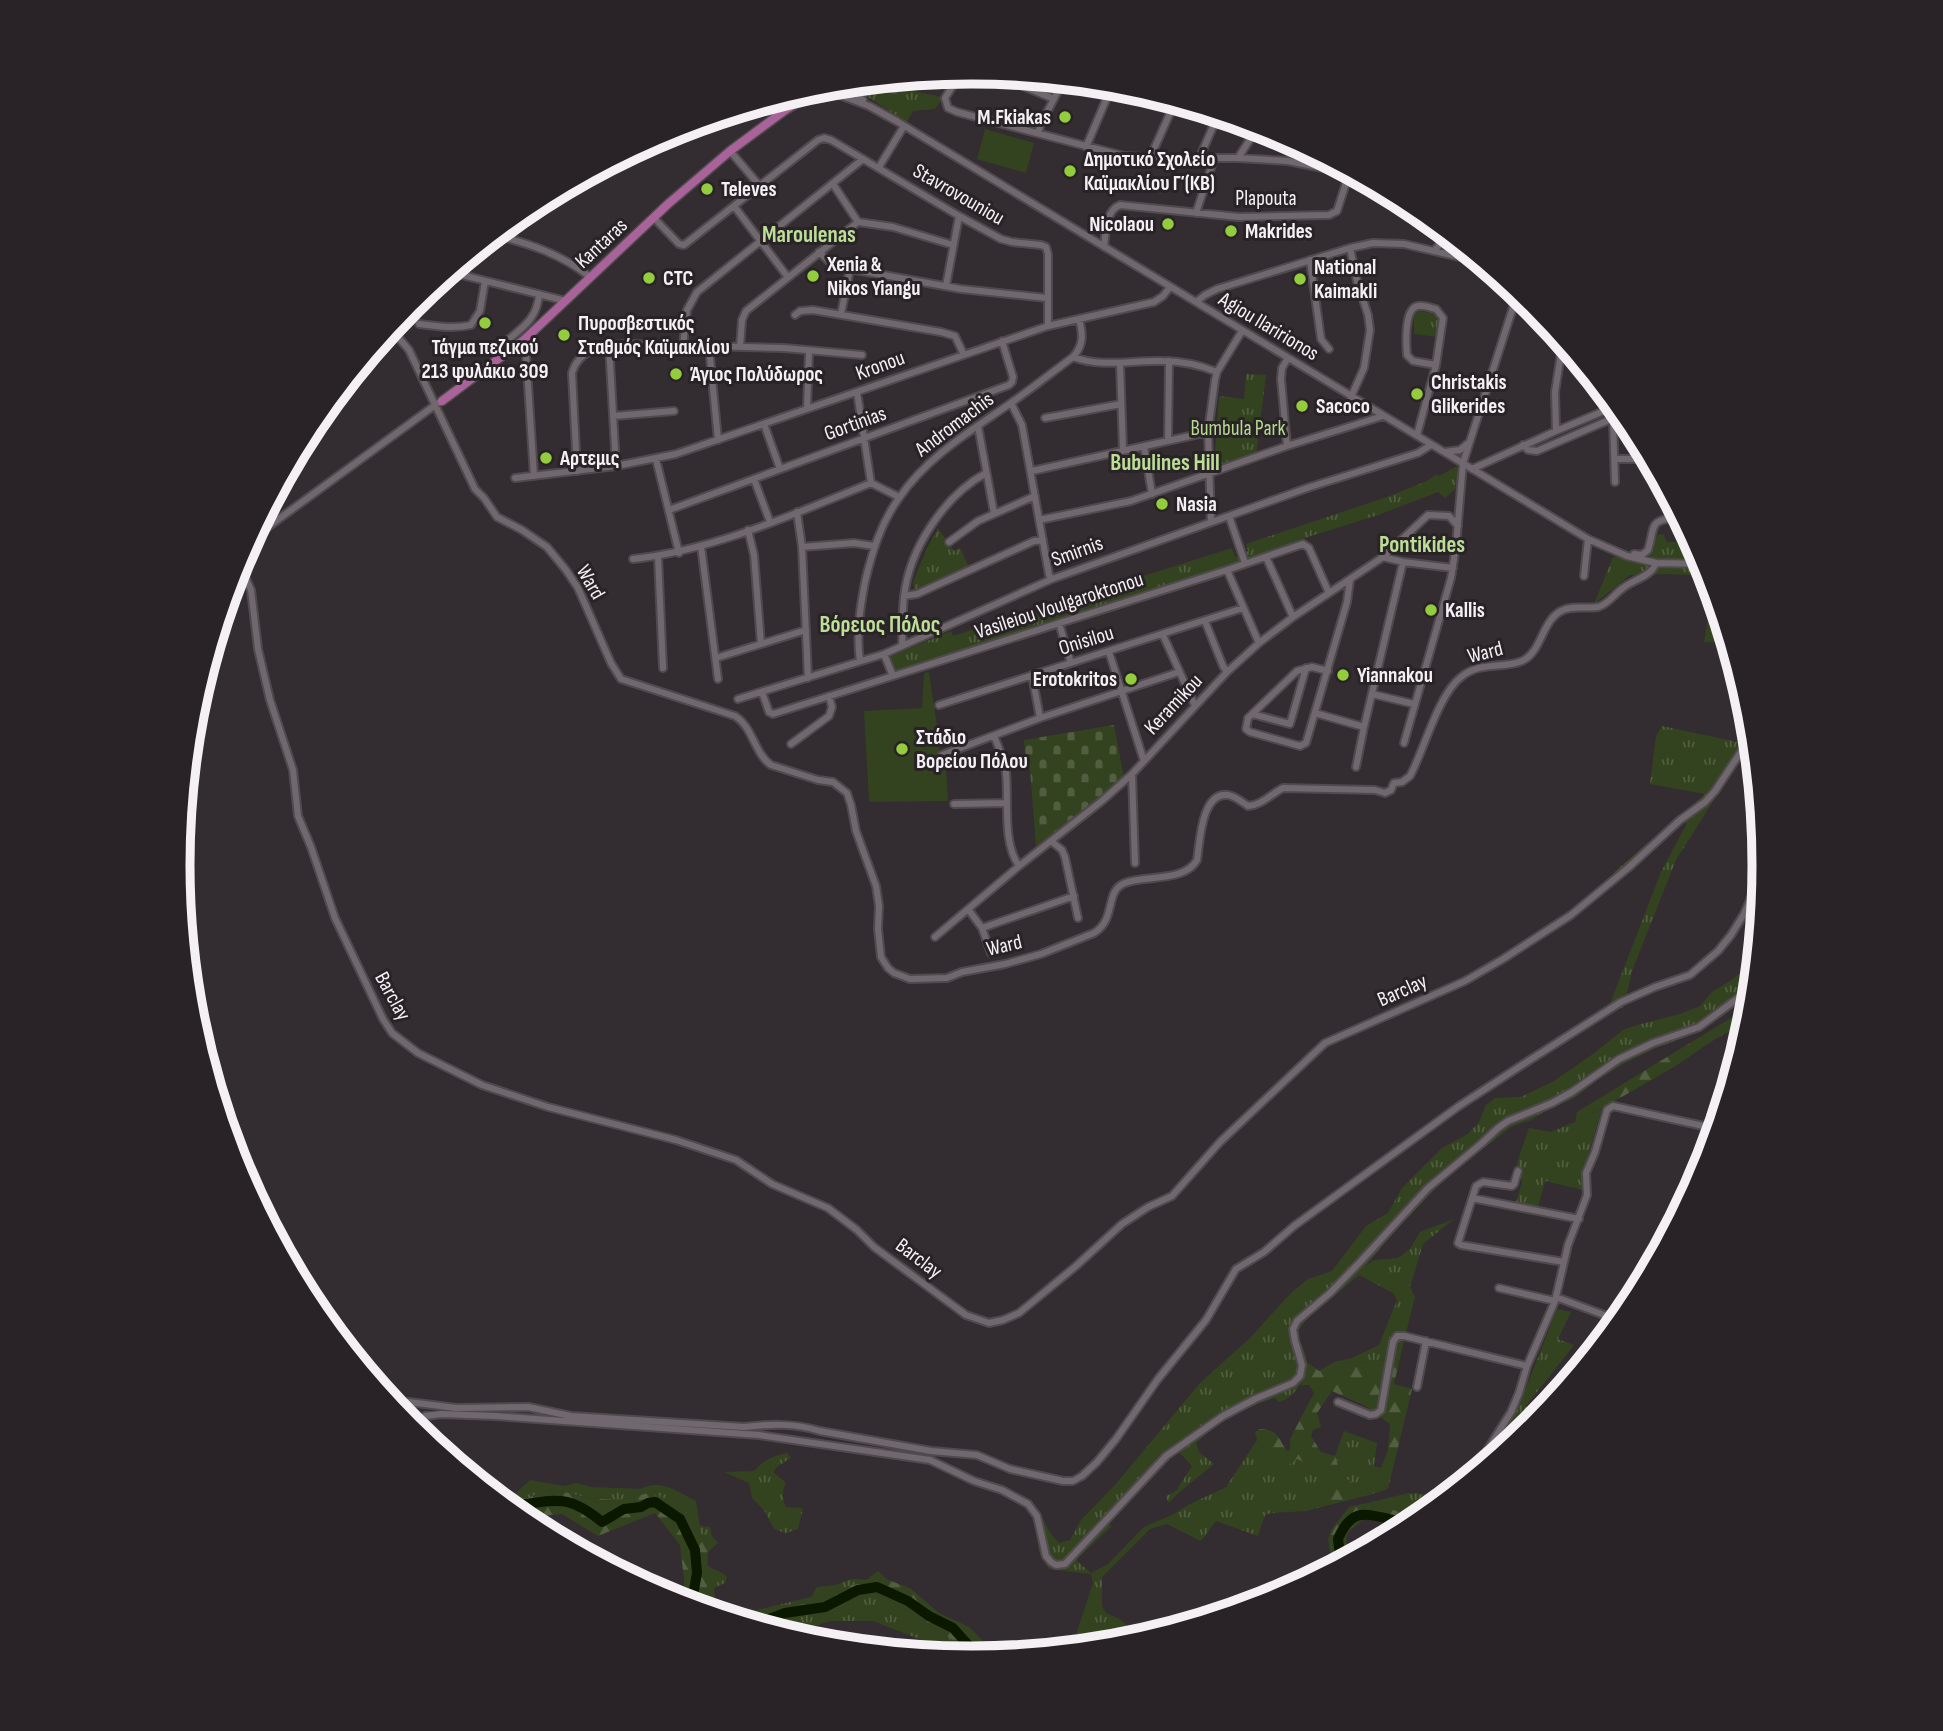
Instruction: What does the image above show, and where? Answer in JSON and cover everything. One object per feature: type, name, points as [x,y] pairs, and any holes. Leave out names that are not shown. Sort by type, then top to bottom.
[{"type":"main road","name":"Kantaras","points":[[439,403],[525,339],[730,151],[793,105]]},
{"type":"main road","name":"Kantaras","points":[[784,111],[788,106]]},
{"type":"street","points":[[953,85],[946,95],[946,105],[957,112],[1124,156],[1288,161],[1324,169]]},
{"type":"street","points":[[1028,86],[1054,99]]},
{"type":"street","points":[[1038,133],[1059,90]]},
{"type":"street","name":"Agiou Ilaririonos","points":[[855,93],[869,106]]},
{"type":"street","name":"Agiou Ilaririonos","points":[[841,95],[869,106],[904,126],[1588,539],[1630,557],[1656,563]]},
{"type":"street","points":[[1086,147],[1108,96]]},
{"type":"street","points":[[1150,158],[1171,110]]},
{"type":"street","points":[[1199,159],[1215,123]]},
{"type":"street","points":[[879,167],[904,126]]},
{"type":"street","points":[[1238,158],[1252,136]]},
{"type":"street","name":"Stavrovouniou","points":[[759,185],[818,140],[828,139],[958,216],[1006,240],[1047,248],[1048,326]]},
{"type":"street","points":[[654,218],[679,244],[684,245],[759,185],[730,151]]},
{"type":"street","points":[[683,346],[686,315],[692,299],[701,289],[863,159]]},
{"type":"street","points":[[1196,213],[1214,159]]},
{"type":"street","name":"Plapouta","points":[[1104,247],[1110,213],[1117,206],[1131,204],[1252,218],[1331,215],[1339,208],[1347,181]]},
{"type":"street","points":[[833,184],[858,222],[899,229],[953,245]]},
{"type":"street","points":[[734,206],[787,276]]},
{"type":"street","points":[[946,286],[958,216]]},
{"type":"street","points":[[740,347],[744,313],[858,222]]},
{"type":"street","points":[[512,239],[513,233]]},
{"type":"street","points":[[507,237],[557,255],[590,277]]},
{"type":"street","points":[[1434,251],[1442,241]]},
{"type":"street","points":[[1196,302],[1213,291],[1373,243],[1392,242],[1462,258]]},
{"type":"street","points":[[1350,248],[1370,330],[1364,368],[1351,397]]},
{"type":"street","points":[[819,252],[831,263],[850,269],[992,293],[1047,298]]},
{"type":"street","points":[[1310,260],[1321,339],[1329,349]]},
{"type":"street","points":[[841,314],[850,269]]},
{"type":"street","points":[[460,275],[566,301]]},
{"type":"street","points":[[419,324],[445,327],[471,325],[480,312],[485,281]]},
{"type":"street","name":"Kronou","points":[[515,478],[656,459],[1048,326],[1154,302],[1170,287]]},
{"type":"street","points":[[509,339],[531,320],[538,306],[539,294]]},
{"type":"street","points":[[1404,743],[1453,568],[1463,463],[1514,304]]},
{"type":"street","points":[[1417,435],[1436,365],[1443,315],[1436,309],[1417,306],[1408,314],[1407,355],[1413,362],[1436,365]]},
{"type":"street","points":[[795,315],[800,311],[813,310],[955,336],[963,353]]},
{"type":"street","points":[[1079,319],[1082,341],[1073,357],[1091,362],[1169,362],[1217,372]]},
{"type":"street","points":[[1211,522],[1208,432],[1217,372],[1242,331]]},
{"type":"street","points":[[268,527],[439,403],[409,350],[397,336]]},
{"type":"street","points":[[525,339],[534,476]]},
{"type":"street","name":"Gortinias","points":[[670,510],[1009,385],[1013,377],[1002,341]]},
{"type":"street","points":[[577,471],[572,373],[584,354],[595,348],[627,344],[740,347],[862,355]]},
{"type":"street","points":[[609,345],[616,466]]},
{"type":"street","points":[[709,347],[718,440]]},
{"type":"street","points":[[807,409],[809,351]]},
{"type":"street","points":[[1556,430],[1555,392],[1561,353]]},
{"type":"street","name":"Andromachis","points":[[860,661],[861,601],[874,546],[899,497],[935,457],[1073,357]]},
{"type":"street","points":[[1287,446],[1280,379],[1288,358]]},
{"type":"street","points":[[1168,440],[1169,362]]},
{"type":"street","points":[[1120,363],[1124,450]]},
{"type":"street","points":[[857,392],[872,483]]},
{"type":"street","name":"Ward","points":[[439,403],[444,426],[474,489],[497,517],[547,547],[578,588],[611,663],[621,679],[735,716],[742,720],[764,761],[818,780],[833,782],[847,793],[856,831],[876,886],[881,957],[888,968],[910,979],[947,978],[962,972],[1005,964],[1041,954],[1094,933],[1105,923],[1112,895],[1125,883],[1175,875],[1191,869],[1197,860],[1206,811],[1220,795],[1231,796],[1248,806],[1262,802],[1283,788],[1375,790],[1385,793],[1391,790],[1394,783],[1402,782],[1410,776],[1445,697],[1459,678],[1483,667],[1526,659],[1554,616],[1570,608],[1601,606],[1622,588],[1646,575],[1656,563]]},
{"type":"street","points":[[1010,403],[1022,425],[1042,540],[1052,579]]},
{"type":"street","points":[[1045,418],[1121,404]]},
{"type":"street","points":[[1472,469],[1606,410]]},
{"type":"street","points":[[613,416],[674,411]]},
{"type":"street","points":[[1039,520],[1103,508],[1152,494],[1287,446],[1383,416]]},
{"type":"street","points":[[1523,445],[1528,450],[1537,451],[1613,419]]},
{"type":"street","points":[[1613,420],[1615,482]]},
{"type":"street","points":[[764,424],[780,469]]},
{"type":"street","points":[[1572,424],[1579,433]]},
{"type":"street","points":[[978,426],[993,513]]},
{"type":"street","points":[[1032,471],[1208,432]]},
{"type":"street","points":[[1443,452],[1460,450],[1469,442]]},
{"type":"street","name":"Smirnis","points":[[738,699],[884,654],[1052,579],[1310,486],[1418,453],[1431,445]]},
{"type":"street","points":[[1144,446],[1152,494]]},
{"type":"street","points":[[656,459],[679,553]]},
{"type":"street","points":[[1615,459],[1638,459]]},
{"type":"street","points":[[902,646],[904,596],[915,556],[942,510],[962,489],[986,473]]},
{"type":"street","points":[[754,479],[770,522]]},
{"type":"street","points":[[633,559],[679,553],[872,483],[899,497]]},
{"type":"street","points":[[949,542],[978,521],[1035,496]]},
{"type":"street","name":"Keramikou","points":[[935,937],[1132,774],[1227,672],[1258,643],[1383,557],[1428,515],[1446,516],[1459,508]]},
{"type":"street","points":[[797,512],[802,548],[808,678]]},
{"type":"street","points":[[1229,516],[1245,563]]},
{"type":"street","points":[[1446,516],[1458,526]]},
{"type":"street","points":[[1630,557],[1646,552],[1652,528],[1657,522],[1671,518]]},
{"type":"street","points":[[748,530],[754,555],[761,644]]},
{"type":"street","points":[[1584,576],[1588,539]]},
{"type":"street","points":[[904,596],[918,594],[1034,541],[1042,540]]},
{"type":"street","points":[[802,548],[854,543],[874,546]]},
{"type":"street","name":"Vasileiou Voulgaroktonou","points":[[762,692],[770,714],[1303,544],[1307,545],[1329,593]]},
{"type":"street","points":[[701,546],[718,679]]},
{"type":"street","points":[[658,556],[663,668]]},
{"type":"street","points":[[1266,557],[1293,617]]},
{"type":"street","points":[[1383,557],[1453,568]]},
{"type":"street","points":[[1356,767],[1403,562]]},
{"type":"street","points":[[1656,563],[1693,564]]},
{"type":"street","points":[[1227,570],[1258,643]]},
{"type":"street","name":"Barclay","points":[[245,577],[251,590],[258,649],[270,700],[293,770],[298,817],[312,847],[335,918],[392,1033],[418,1053],[482,1085],[548,1107],[676,1140],[736,1160],[772,1184],[828,1208],[874,1247],[966,1315],[989,1323],[1019,1313],[1122,1224],[1148,1207],[1172,1196],[1220,1142],[1325,1043],[1465,981],[1571,915],[1680,820],[1705,802],[1744,748]]},
{"type":"street","points":[[1328,671],[1306,668],[1294,673],[1248,718],[1248,731],[1300,746],[1306,743],[1328,671],[1347,602],[1350,580]]},
{"type":"street","name":"Onisilou","points":[[939,705],[1243,608]]},
{"type":"street","points":[[1205,621],[1227,672]]},
{"type":"street","points":[[1059,623],[1071,663]]},
{"type":"street","points":[[716,658],[806,630]]},
{"type":"street","points":[[1163,635],[1195,706]]},
{"type":"street","points":[[1109,652],[1144,761]]},
{"type":"street","points":[[884,654],[892,676]]},
{"type":"street","points":[[1252,714],[1290,724],[1306,668]]},
{"type":"street","points":[[942,755],[1040,718],[1179,672]]},
{"type":"street","points":[[1032,676],[1040,718]]},
{"type":"street","points":[[1372,694],[1414,704]]},
{"type":"street","points":[[791,744],[829,716],[832,707],[828,696]]},
{"type":"street","points":[[1315,713],[1364,726]]},
{"type":"street","points":[[994,736],[1004,764],[1010,848],[1019,866]]},
{"type":"street","points":[[1132,774],[1135,863]]},
{"type":"street","points":[[954,804],[1007,803]]},
{"type":"street","points":[[1051,841],[1064,854],[1078,918]]},
{"type":"street","points":[[982,928],[1074,896]]},
{"type":"street","points":[[404,1402],[456,1408],[528,1407],[571,1416],[744,1427],[773,1424],[803,1426],[919,1448],[977,1455],[1010,1469],[1063,1481],[1073,1480],[1082,1476],[1116,1439],[1158,1379],[1206,1320],[1236,1269],[1258,1256],[1294,1226],[1459,1107],[1522,1065],[1621,1002],[1690,975],[1718,951],[1731,935],[1752,896]]},
{"type":"street","points":[[968,909],[982,928],[991,953]]},
{"type":"street","points":[[420,1419],[441,1414],[495,1416],[759,1435],[930,1460],[974,1481],[1002,1490],[1028,1504],[1037,1517],[1046,1556],[1056,1565],[1065,1564],[1166,1456],[1223,1416],[1293,1383],[1300,1376],[1302,1365],[1293,1329],[1297,1321],[1331,1293],[1428,1188],[1498,1128],[1572,1092],[1619,1059],[1653,1043],[1699,1027],[1742,995]]},
{"type":"street","points":[[1481,1458],[1511,1412],[1527,1366],[1556,1299],[1568,1245],[1587,1195],[1586,1173],[1609,1107],[1708,1127]]},
{"type":"street","points":[[1518,1171],[1512,1186],[1483,1182],[1476,1186],[1458,1243],[1564,1262]]},
{"type":"street","points":[[1472,1198],[1579,1219]]},
{"type":"street","points":[[1499,1288],[1556,1299],[1609,1317]]},
{"type":"street","points":[[1338,1402],[1370,1415],[1381,1410],[1393,1342],[1397,1336],[1527,1366]]},
{"type":"street","points":[[1417,1387],[1426,1341]]},
{"type":"green space","points":[[904,88],[943,98],[935,109],[913,111],[907,122],[862,92],[889,89],[897,93]]},
{"type":"green space","points":[[985,129],[1034,143],[1026,173],[977,159]]},
{"type":"green space","points":[[1419,311],[1437,314],[1441,318],[1438,337],[1414,334],[1414,314]]},
{"type":"green space","name":"Bumbula Park","points":[[1246,374],[1266,375],[1256,456],[1218,465],[1215,453],[1219,396],[1244,399]]},
{"type":"green space","points":[[1457,466],[1457,487],[1445,498],[1438,492],[1248,559],[1245,553],[1248,551],[1246,544],[1387,497]]},
{"type":"green space","points":[[938,528],[954,551],[960,548],[969,568],[919,591],[914,588],[913,582]]},
{"type":"green space","points":[[1663,534],[1667,542],[1682,542],[1697,574],[1630,575],[1594,604],[1613,557],[1646,559],[1657,535]]},
{"type":"green space","points":[[1232,548],[1235,557],[1240,556],[1241,563],[896,673],[889,657],[951,631],[953,636]]},
{"type":"green space","points":[[1710,608],[1720,643],[1704,642]]},
{"type":"green space","name":"Στάδιο Βορείου Πόλου","points":[[929,672],[940,766],[946,765],[948,801],[869,802],[864,711],[922,708],[924,673]]},
{"type":"green space","points":[[1114,725],[1124,778],[1036,846],[1030,769],[1026,765],[1024,740]]},
{"type":"green space","points":[[1662,726],[1737,742],[1742,736],[1745,754],[1676,860],[1632,971],[1624,1007],[1606,1014],[1661,872],[1687,823],[1681,823],[1614,882],[1614,872],[1705,794],[1650,784],[1656,736]]},
{"type":"green space","points":[[1746,967],[1740,1003],[1713,1023],[1627,1062],[1576,1097],[1511,1127],[1445,1179],[1393,1233],[1366,1266],[1374,1260],[1398,1258],[1410,1249],[1420,1232],[1454,1219],[1423,1244],[1410,1287],[1415,1297],[1404,1341],[1395,1343],[1387,1360],[1334,1362],[1352,1358],[1379,1345],[1397,1300],[1393,1293],[1359,1275],[1306,1320],[1297,1333],[1307,1367],[1295,1392],[1279,1402],[1275,1398],[1253,1406],[1204,1435],[1196,1443],[1199,1452],[1214,1464],[1168,1503],[1166,1496],[1176,1491],[1192,1466],[1178,1451],[1108,1523],[1112,1526],[1077,1561],[1091,1573],[1108,1564],[1144,1527],[1226,1487],[1257,1440],[1285,1466],[1297,1459],[1333,1476],[1306,1511],[1265,1515],[1258,1536],[1216,1521],[1201,1541],[1167,1524],[1150,1529],[1102,1577],[1102,1606],[1106,1613],[1120,1619],[1128,1627],[1136,1629],[1082,1639],[1082,1633],[1076,1635],[1093,1583],[1091,1574],[1049,1569],[1039,1552],[1033,1504],[1059,1543],[1070,1540],[1081,1520],[1115,1485],[1200,1383],[1250,1338],[1291,1293],[1308,1279],[1332,1271],[1366,1226],[1388,1213],[1402,1188],[1442,1148],[1468,1134],[1479,1122],[1486,1105],[1495,1098],[1521,1097],[1554,1081],[1623,1030],[1700,1006],[1712,992]]},
{"type":"green space","points":[[1739,1013],[1735,1030],[1575,1122],[1577,1112]]},
{"type":"green space","points":[[1602,1108],[1583,1173],[1583,1190],[1545,1181],[1538,1207],[1516,1202],[1522,1182],[1517,1163],[1529,1128],[1551,1132]]},
{"type":"green space","points":[[1557,1309],[1571,1312],[1558,1339],[1574,1345],[1526,1406],[1530,1412],[1487,1453],[1526,1388]]},
{"type":"green space","points":[[1404,1341],[1394,1384],[1412,1389],[1388,1489],[1375,1483],[1388,1450],[1390,1424],[1365,1406],[1332,1391],[1317,1413],[1321,1427],[1313,1430],[1311,1436],[1321,1452],[1335,1456],[1342,1477],[1367,1489],[1369,1495],[1306,1511],[1333,1476],[1297,1459],[1285,1467],[1257,1440],[1255,1432],[1260,1429],[1271,1431],[1277,1435],[1287,1451],[1290,1450],[1290,1439],[1314,1393],[1309,1385],[1301,1385],[1307,1362],[1319,1371],[1334,1362],[1387,1360],[1396,1343]]},
{"type":"green space","points":[[1344,1431],[1377,1443],[1374,1466],[1381,1468],[1375,1483],[1388,1489],[1369,1495],[1367,1489],[1342,1477],[1335,1456]]},
{"type":"green space","points":[[787,1453],[791,1458],[773,1472],[786,1483],[783,1495],[786,1507],[803,1508],[798,1529],[786,1533],[774,1529],[764,1510],[752,1498],[749,1483],[724,1472],[754,1471],[769,1459]]},
{"type":"green space","points":[[530,1480],[564,1486],[576,1483],[591,1487],[669,1487],[696,1501],[700,1526],[710,1527],[712,1536],[718,1543],[708,1552],[707,1543],[690,1517],[648,1493],[620,1500],[589,1498],[552,1489],[527,1498],[514,1499],[505,1493],[516,1493]]},
{"type":"green space","points":[[552,1489],[589,1498],[620,1500],[648,1493],[677,1502],[708,1545],[705,1600],[684,1592],[680,1545],[655,1513],[598,1536],[562,1514],[539,1516],[514,1499],[527,1498]]},
{"type":"green space","points":[[1409,1493],[1434,1495],[1410,1512],[1367,1503]]},
{"type":"green space","points":[[1367,1503],[1410,1512],[1391,1524],[1364,1519],[1347,1535],[1349,1549],[1329,1559],[1328,1539],[1332,1529],[1349,1507]]},
{"type":"green space","points":[[707,1565],[727,1577],[725,1583],[714,1588],[715,1604],[705,1600]]},
{"type":"green space","points":[[878,1571],[888,1580],[851,1585],[821,1600],[752,1615],[745,1613],[811,1597],[817,1587],[852,1579],[866,1580]]},
{"type":"green space","points":[[888,1580],[910,1588],[939,1613],[969,1627],[991,1646],[963,1647],[876,1591],[838,1605],[775,1621],[752,1615],[821,1600],[851,1585]]},
{"type":"green space","points":[[876,1591],[963,1647],[934,1646],[873,1621],[830,1621],[806,1629],[775,1621],[838,1605]]},
{"type":"waterway","points":[[521,1504],[565,1502],[576,1505],[602,1522],[624,1509],[655,1502],[680,1519],[695,1550],[697,1573],[692,1595]]},
{"type":"waterway","points":[[1340,1554],[1338,1539],[1353,1518],[1372,1515],[1397,1520]]},
{"type":"waterway","points":[[767,1620],[785,1613],[825,1607],[858,1590],[877,1587],[908,1601],[953,1628],[970,1647]]},
{"type":"place","name":"M.Fkiakas","points":[[1065,117]]},
{"type":"place","name":"Δημοτικό Σχολείο Καϊμακλίου Γ΄(ΚΒ)","points":[[1070,171]]},
{"type":"place","name":"Televes","points":[[707,189]]},
{"type":"place","name":"Nicolaou","points":[[1168,224]]},
{"type":"place","name":"Makrides","points":[[1231,231]]},
{"type":"place","name":"Xenia & Nikos Yiangu","points":[[813,276]]},
{"type":"place","name":"CTC","points":[[649,278]]},
{"type":"place","name":"National Kaimakli","points":[[1300,279]]},
{"type":"place","name":"Τάγμα πεζικού 213 φυλάκιο 309","points":[[485,323]]},
{"type":"place","name":"Πυροσβεστικός Σταθμός Καϊμακλίου","points":[[564,335]]},
{"type":"place","name":"Άγιος Πολύδωρος","points":[[676,374]]},
{"type":"place","name":"Christakis Glikerides","points":[[1417,394]]},
{"type":"place","name":"Sacoco","points":[[1302,406]]},
{"type":"place","name":"Αρτεμις","points":[[546,458]]},
{"type":"place","name":"Nasia","points":[[1162,504]]},
{"type":"place","name":"Kallis","points":[[1431,610]]},
{"type":"place","name":"Yiannakou","points":[[1343,675]]},
{"type":"place","name":"Erotokritos","points":[[1131,679]]},
{"type":"place","name":"Στάδιο Βορείου Πόλου","points":[[902,749]]},
{"type":"district","name":"Maroulenas","points":[[809,234]]},
{"type":"district","name":"Bubulines Hill","points":[[1165,462]]},
{"type":"district","name":"Pontikides","points":[[1422,544]]},
{"type":"district","name":"Βόρειος Πόλος","points":[[880,624]]}]
